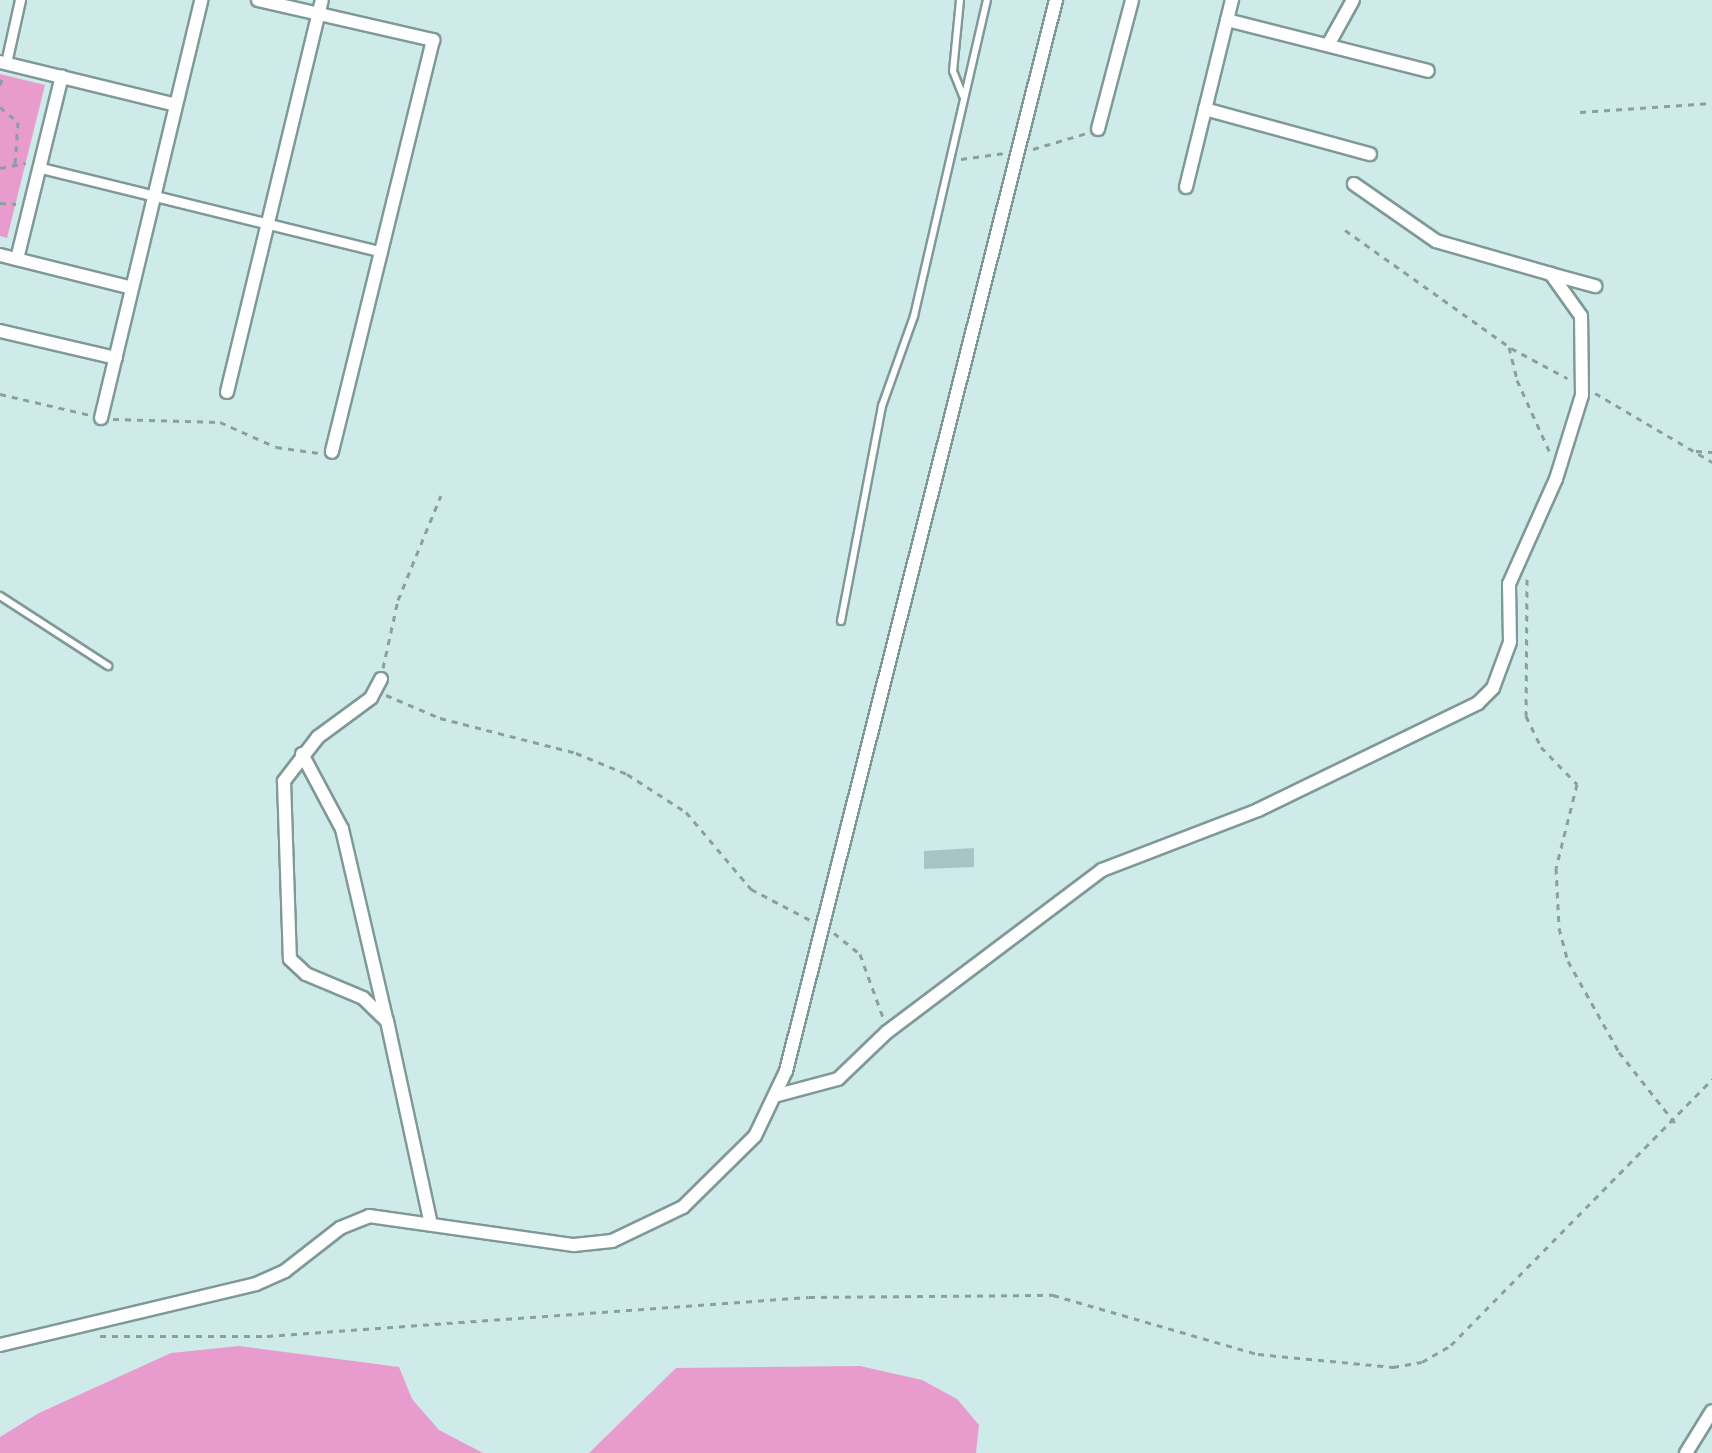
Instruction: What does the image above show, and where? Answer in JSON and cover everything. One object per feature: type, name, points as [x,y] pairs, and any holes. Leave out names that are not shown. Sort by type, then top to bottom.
[{"type":"street","points":[[20,0],[3,63],[176,105]]},
{"type":"street","points":[[101,418],[201,0]]},
{"type":"street","points":[[258,0],[320,7],[433,40],[332,452]]},
{"type":"street","points":[[0,1345],[256,1284],[285,1271],[356,1218],[430,1220],[574,1245],[620,1238],[683,1207],[716,1180],[755,1136],[778,1095],[1056,0]]},
{"type":"street","points":[[1098,129],[1132,0]]},
{"type":"street","points":[[1186,187],[1232,0]]},
{"type":"street","points":[[1328,45],[1353,0]]},
{"type":"street","points":[[227,392],[320,7]]},
{"type":"street","points":[[1227,20],[1428,71]]},
{"type":"street","points":[[17,259],[62,76]]},
{"type":"street","points":[[1205,109],[1370,154]]},
{"type":"street","points":[[41,168],[382,252]]},
{"type":"street","points":[[1354,184],[1436,241],[1595,286]]},
{"type":"street","points":[[0,255],[132,288]]},
{"type":"street","points":[[778,1095],[838,1079],[887,1032],[1102,870],[1258,810],[1478,703],[1504,668],[1509,584],[1556,479],[1583,386],[1581,316],[1551,274]]},
{"type":"street","points":[[0,331],[116,358]]},
{"type":"street","points":[[378,684],[302,754],[284,781],[280,804],[290,959],[306,974],[363,998],[387,1021]]},
{"type":"street","points":[[302,754],[342,829],[430,1220]]},
{"type":"street","points":[[1686,1453],[1712,1411]]},
{"type":"lane","points":[[960,0],[953,71],[963,96]]},
{"type":"lane","points":[[841,621],[879,419],[914,316],[987,0]]},
{"type":"lane","points":[[0,596],[108,666]]},
{"type":"path","points":[[1580,112],[1712,103]]},
{"type":"path","points":[[0,107],[18,122],[15,164]]},
{"type":"path","points":[[0,168],[15,164],[41,168]]},
{"type":"path","points":[[1345,230],[1509,347],[1583,386],[1712,462]]},
{"type":"path","points":[[1509,347],[1556,479]]},
{"type":"path","points":[[0,394],[101,418],[220,422],[303,455],[332,452]]},
{"type":"path","points":[[1691,450],[1712,452]]},
{"type":"path","points":[[441,495],[398,600],[378,684],[440,718],[576,753],[638,780],[686,812],[751,889],[820,924],[860,954],[887,1032]]},
{"type":"path","points":[[1529,570],[1526,716],[1541,747],[1577,784],[1556,868],[1559,928],[1568,961],[1619,1052],[1675,1123]]},
{"type":"path","points":[[89,1335],[238,1337],[793,1298],[1053,1295],[1258,1354],[1393,1367],[1422,1362],[1451,1345],[1675,1123],[1712,1079]]},
{"type":"shaded area","points":[[0,74],[45,85],[7,238],[0,236]]},
{"type":"shaded area","points":[[239,1346],[399,1367],[412,1399],[439,1430],[483,1453],[0,1453],[0,1437],[39,1413],[171,1353]]},
{"type":"shaded area","points":[[860,1366],[922,1380],[957,1399],[979,1425],[976,1453],[589,1453],[676,1368]]},
{"type":"building","points":[[974,848],[974,867],[924,869],[924,851]]}]
